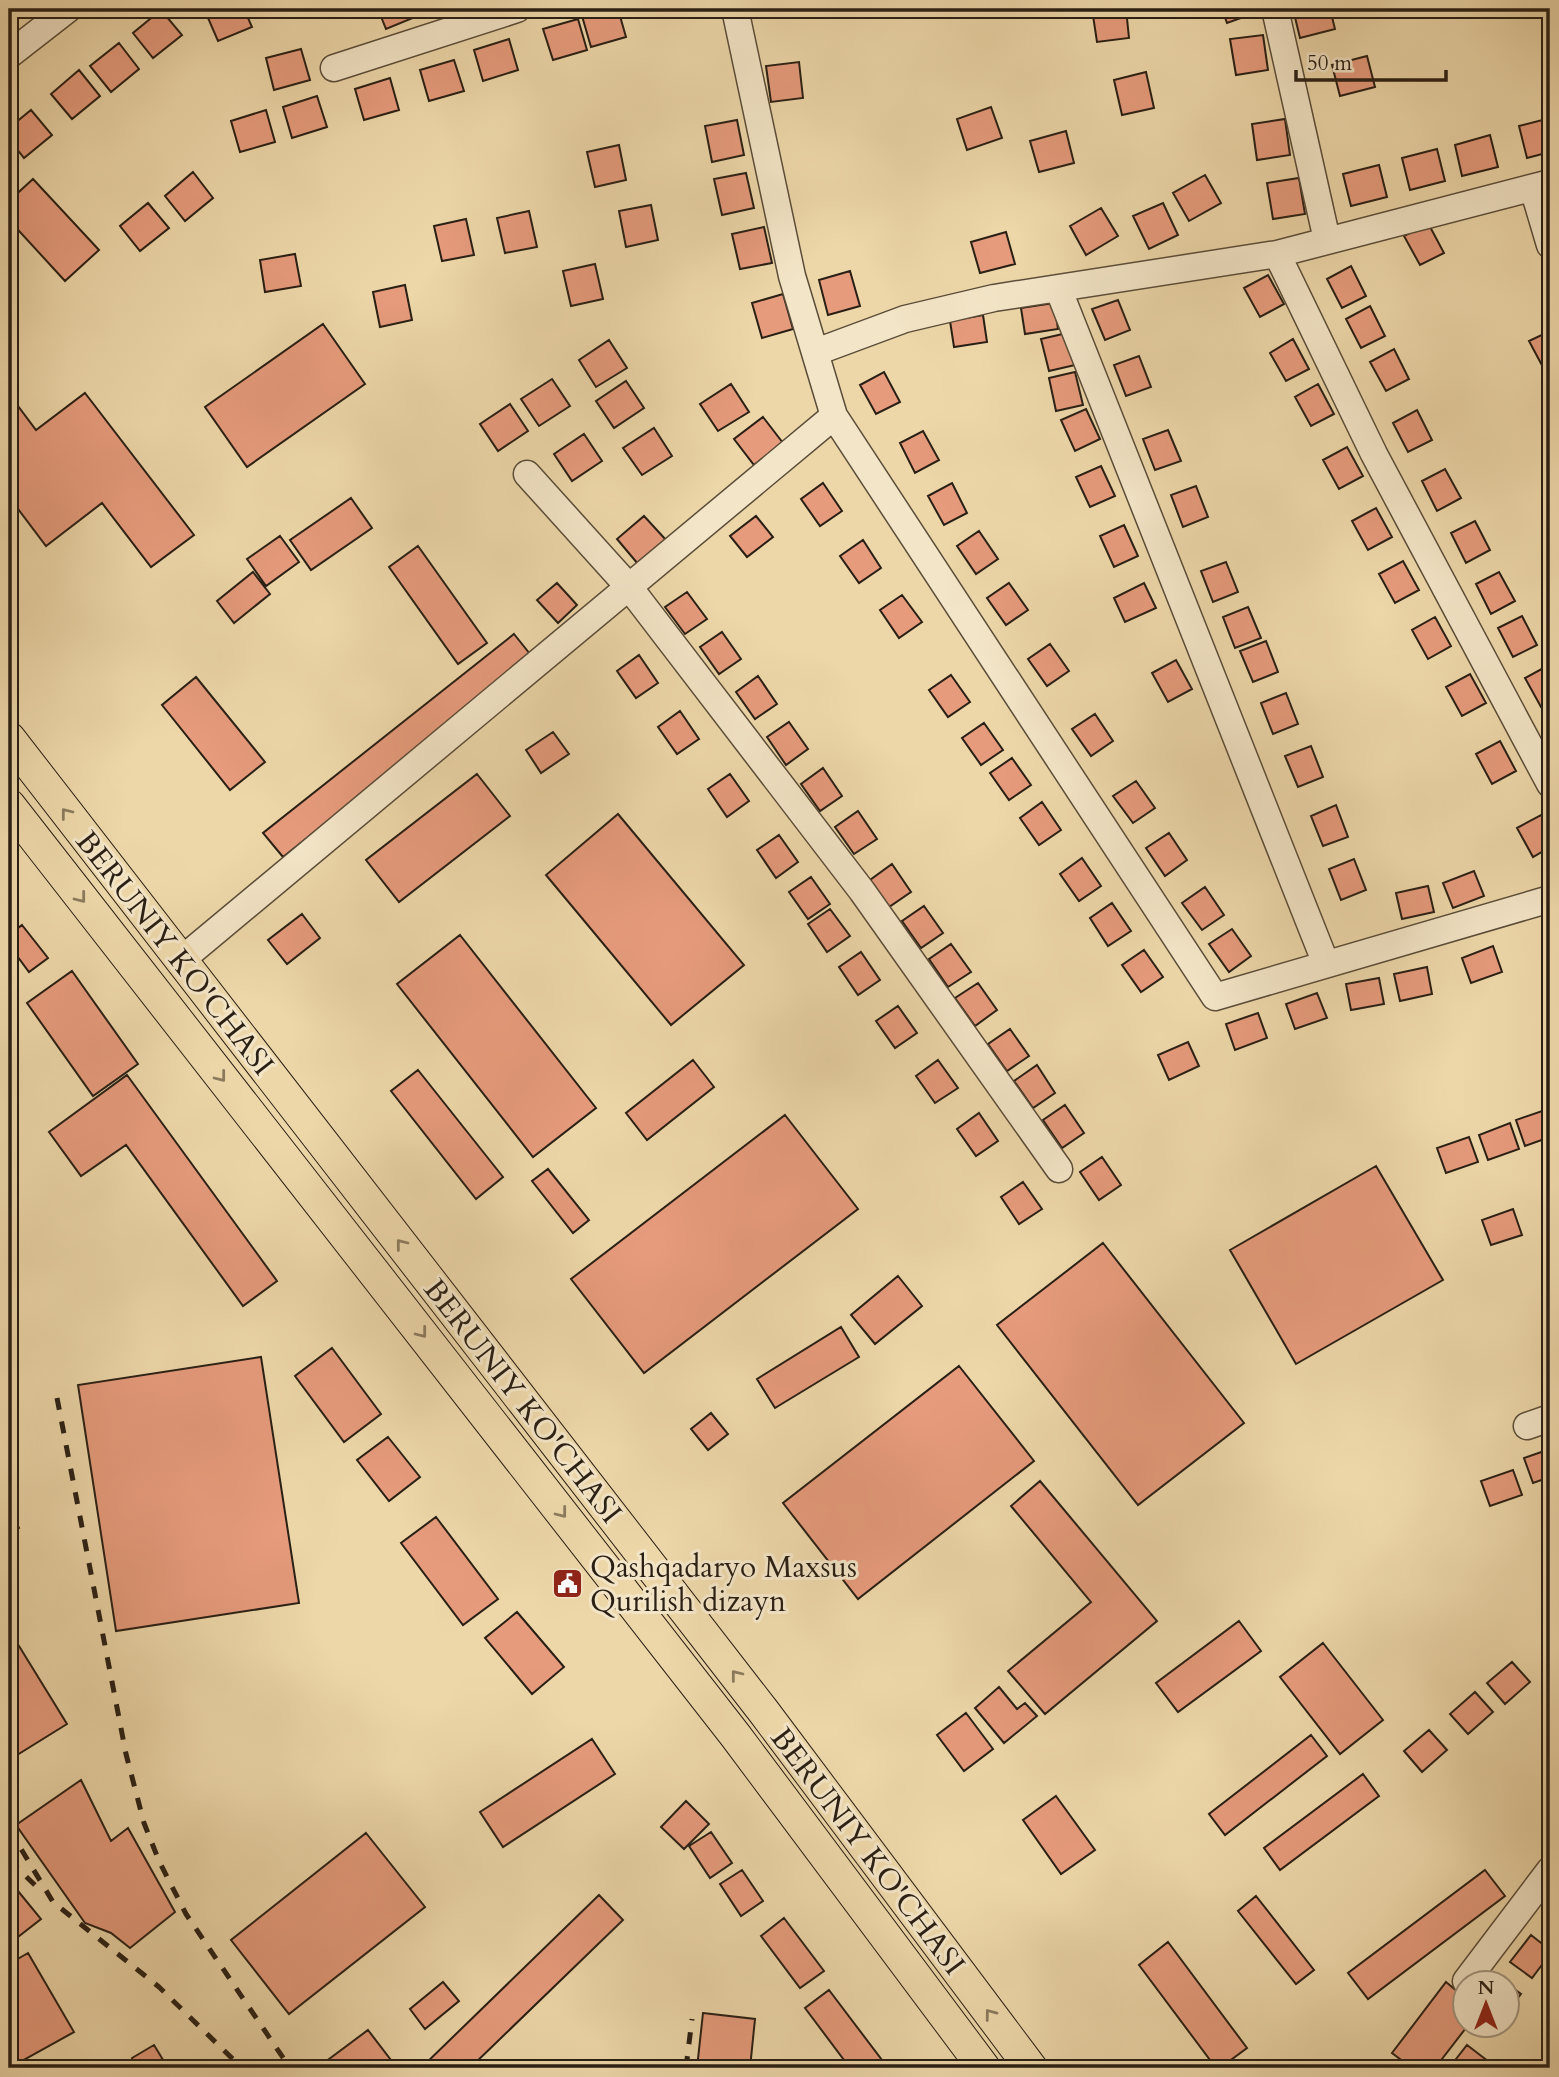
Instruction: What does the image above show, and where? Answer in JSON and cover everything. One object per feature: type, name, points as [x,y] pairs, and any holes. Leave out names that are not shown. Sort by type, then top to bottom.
[{"type":"main road","name":"BERUNIY KO'CHASI","points":[[9,738],[764,1712],[1031,2068]]},
{"type":"main road","name":"BERUNIY KO'CHASI","points":[[9,806],[736,1735],[985,2068]]},
{"type":"main road","points":[[736,1735],[764,1712]]},
{"type":"street","points":[[9,55],[68,9]]},
{"type":"street","points":[[334,68],[517,9]]},
{"type":"street","points":[[736,9],[763,148],[792,276],[834,416],[1215,997],[1550,899]]},
{"type":"street","points":[[1275,9],[1326,240]]},
{"type":"street","points":[[816,352],[905,319],[994,298],[1277,254],[1542,186],[1550,245]]},
{"type":"street","points":[[1277,254],[1374,454],[1550,784]]},
{"type":"street","points":[[1058,288],[1326,964]]},
{"type":"street","points":[[180,961],[834,416]]},
{"type":"street","points":[[527,474],[629,587],[862,891],[1059,1169]]},
{"type":"street","points":[[1476,1968],[1550,1870]]},
{"type":"building","points":[[244,9],[252,27],[218,41],[205,11]]},
{"type":"building","points":[[378,9],[417,9],[420,15],[386,29]]},
{"type":"building","points":[[606,9],[618,9],[626,37],[591,47],[582,16]]},
{"type":"building","points":[[748,9],[781,9],[782,13],[749,17]]},
{"type":"building","points":[[1092,9],[1126,9],[1129,38],[1097,42]]},
{"type":"building","points":[[1222,9],[1257,9],[1258,12],[1227,23]]},
{"type":"building","points":[[1293,9],[1330,9],[1335,29],[1300,38]]},
{"type":"building","points":[[161,10],[182,35],[153,58],[133,33]]},
{"type":"building","points":[[578,19],[587,50],[553,60],[543,29]]},
{"type":"building","points":[[1263,35],[1268,70],[1236,75],[1230,39]]},
{"type":"building","points":[[509,39],[518,70],[483,81],[474,50]]},
{"type":"building","points":[[119,43],[139,69],[111,92],[90,66]]},
{"type":"building","points":[[301,49],[310,80],[274,90],[266,58]]},
{"type":"building","points":[[1367,56],[1375,87],[1340,96],[1332,65]]},
{"type":"building","points":[[454,60],[464,91],[429,101],[420,70]]},
{"type":"building","points":[[799,62],[803,98],[771,102],[766,66]]},
{"type":"building","points":[[79,70],[100,96],[72,119],[51,94]]},
{"type":"building","points":[[1146,72],[1154,108],[1122,115],[1114,80]]},
{"type":"building","points":[[390,78],[399,110],[364,120],[355,89]]},
{"type":"building","points":[[317,96],[327,127],[292,138],[283,107]]},
{"type":"building","points":[[991,107],[1002,138],[967,150],[957,119]]},
{"type":"building","points":[[31,110],[52,135],[24,158],[9,139],[9,128]]},
{"type":"building","points":[[266,110],[275,142],[240,152],[231,121]]},
{"type":"building","points":[[1550,118],[1550,152],[1527,158],[1519,126]]},
{"type":"building","points":[[1285,119],[1290,155],[1257,160],[1252,124]]},
{"type":"building","points":[[737,120],[744,155],[712,162],[705,126]]},
{"type":"building","points":[[1066,131],[1074,163],[1039,172],[1030,141]]},
{"type":"building","points":[[1490,135],[1498,167],[1462,176],[1455,145]]},
{"type":"building","points":[[619,145],[626,180],[595,187],[587,152]]},
{"type":"building","points":[[1437,149],[1445,181],[1410,190],[1402,158]]},
{"type":"building","points":[[1379,165],[1387,197],[1351,206],[1343,174]]},
{"type":"building","points":[[193,172],[213,198],[185,221],[165,196]]},
{"type":"building","points":[[746,173],[754,208],[722,215],[714,179]]},
{"type":"building","points":[[1205,175],[1221,203],[1189,221],[1173,193]]},
{"type":"building","points":[[1299,178],[1305,214],[1273,219],[1267,183]]},
{"type":"building","points":[[33,179],[99,250],[65,281],[9,220],[9,201]]},
{"type":"building","points":[[148,203],[169,228],[140,251],[120,226]]},
{"type":"building","points":[[1163,203],[1178,235],[1149,249],[1133,216]]},
{"type":"building","points":[[651,205],[658,240],[626,247],[619,211]]},
{"type":"building","points":[[1101,208],[1118,236],[1086,255],[1070,226]]},
{"type":"building","points":[[529,211],[537,247],[505,253],[497,218]]},
{"type":"building","points":[[466,219],[474,255],[442,261],[434,226]]},
{"type":"building","points":[[1428,223],[1444,253],[1420,265],[1404,236]]},
{"type":"building","points":[[764,227],[772,263],[740,269],[732,234]]},
{"type":"building","points":[[1006,232],[1015,264],[980,273],[971,242]]},
{"type":"building","points":[[295,254],[301,286],[265,292],[260,260]]},
{"type":"building","points":[[595,264],[603,299],[571,306],[563,271]]},
{"type":"building","points":[[1351,266],[1366,296],[1342,308],[1327,279]]},
{"type":"building","points":[[850,271],[860,306],[828,315],[819,280]]},
{"type":"building","points":[[1268,275],[1284,304],[1260,317],[1244,288]]},
{"type":"building","points":[[405,285],[412,320],[380,327],[373,292]]},
{"type":"building","points":[[783,294],[793,329],[762,338],[752,303]]},
{"type":"building","points":[[1118,300],[1130,330],[1105,340],[1092,309]]},
{"type":"building","points":[[1054,303],[1058,329],[1025,334],[1021,308]]},
{"type":"building","points":[[1370,306],[1385,336],[1361,348],[1346,319]]},
{"type":"building","points":[[983,315],[987,342],[954,347],[950,321]]},
{"type":"building","points":[[323,324],[365,384],[247,467],[205,407]]},
{"type":"building","points":[[1550,331],[1550,368],[1545,371],[1529,341]]},
{"type":"building","points":[[1067,333],[1075,365],[1049,371],[1041,339]]},
{"type":"building","points":[[1293,339],[1309,369],[1286,381],[1270,353]]},
{"type":"building","points":[[609,340],[627,368],[596,387],[579,360]]},
{"type":"building","points":[[1394,349],[1409,379],[1386,391],[1370,362]]},
{"type":"building","points":[[1139,356],[1151,387],[1126,396],[1114,365]]},
{"type":"building","points":[[884,372],[900,402],[876,414],[860,385]]},
{"type":"building","points":[[1075,372],[1083,405],[1056,411],[1049,378]]},
{"type":"building","points":[[552,379],[570,406],[539,426],[521,399]]},
{"type":"building","points":[[626,381],[644,408],[614,428],[596,401]]},
{"type":"building","points":[[731,384],[749,412],[718,431],[700,404]]},
{"type":"building","points":[[1318,384],[1334,414],[1311,426],[1295,397]]},
{"type":"building","points":[[85,393],[194,535],[151,567],[102,503],[46,546],[9,497],[9,394],[36,430]]},
{"type":"building","points":[[510,404],[528,431],[498,451],[480,424]]},
{"type":"building","points":[[1086,409],[1100,439],[1075,451],[1061,420]]},
{"type":"building","points":[[1417,410],[1432,440],[1408,452],[1393,423]]},
{"type":"building","points":[[763,417],[783,443],[754,465],[734,439]]},
{"type":"building","points":[[654,428],[672,456],[642,475],[623,448]]},
{"type":"building","points":[[1168,430],[1181,461],[1155,470],[1143,439]]},
{"type":"building","points":[[923,431],[939,460],[915,473],[900,443]]},
{"type":"building","points":[[584,434],[602,461],[572,481],[554,454]]},
{"type":"building","points":[[1347,447],[1363,476],[1339,489],[1323,460]]},
{"type":"building","points":[[1101,466],[1115,496],[1090,507],[1076,477]]},
{"type":"building","points":[[1445,469],[1461,498],[1437,511],[1422,481]]},
{"type":"building","points":[[823,483],[842,511],[820,526],[801,499]]},
{"type":"building","points":[[952,483],[967,513],[944,525],[928,496]]},
{"type":"building","points":[[1196,486],[1208,517],[1183,527],[1171,495]]},
{"type":"building","points":[[351,498],[372,528],[311,570],[290,540]]},
{"type":"building","points":[[1376,508],[1392,537],[1368,550],[1352,521]]},
{"type":"building","points":[[644,516],[666,540],[638,564],[617,539]]},
{"type":"building","points":[[756,516],[773,537],[747,557],[730,536]]},
{"type":"building","points":[[1475,521],[1490,550],[1466,563],[1451,533]]},
{"type":"building","points":[[1124,525],[1138,556],[1114,567],[1100,536]]},
{"type":"building","points":[[979,531],[998,559],[976,574],[957,546]]},
{"type":"building","points":[[280,536],[299,562],[266,586],[247,559]]},
{"type":"building","points":[[863,540],[881,568],[859,583],[840,556]]},
{"type":"building","points":[[418,546],[487,643],[458,664],[389,567]]},
{"type":"building","points":[[1403,561],[1419,590],[1395,603],[1379,574]]},
{"type":"building","points":[[1226,562],[1238,592],[1213,602],[1201,571]]},
{"type":"building","points":[[253,572],[270,594],[234,623],[217,601]]},
{"type":"building","points":[[1499,572],[1515,601],[1491,614],[1476,584]]},
{"type":"building","points":[[557,583],[577,605],[558,623],[537,600]]},
{"type":"building","points":[[1009,583],[1028,610],[1006,625],[987,598]]},
{"type":"building","points":[[1144,583],[1156,608],[1125,622],[1114,598]]},
{"type":"building","points":[[687,592],[707,619],[685,634],[665,607]]},
{"type":"building","points":[[902,595],[922,622],[899,638],[880,610]]},
{"type":"building","points":[[1248,607],[1261,638],[1235,648],[1223,617]]},
{"type":"building","points":[[1522,616],[1537,645],[1513,657],[1498,628]]},
{"type":"building","points":[[1435,617],[1451,646],[1428,659],[1412,630]]},
{"type":"building","points":[[722,632],[741,659],[719,674],[700,647]]},
{"type":"building","points":[[514,634],[534,659],[283,857],[263,833]]},
{"type":"building","points":[[1266,641],[1278,672],[1253,682],[1240,651]]},
{"type":"building","points":[[1050,644],[1069,671],[1047,686],[1028,659]]},
{"type":"building","points":[[639,655],[658,683],[636,698],[617,671]]},
{"type":"building","points":[[1176,660],[1192,689],[1168,702],[1152,673]]},
{"type":"building","points":[[1549,665],[1550,702],[1541,707],[1525,678]]},
{"type":"building","points":[[1470,674],[1486,703],[1462,716],[1446,687]]},
{"type":"building","points":[[951,675],[970,702],[948,717],[929,690]]},
{"type":"building","points":[[758,676],[777,704],[755,719],[736,692]]},
{"type":"building","points":[[196,677],[265,762],[230,790],[162,705]]},
{"type":"building","points":[[1286,693],[1298,724],[1273,734],[1261,703]]},
{"type":"building","points":[[680,711],[699,739],[677,754],[658,727]]},
{"type":"building","points":[[1095,714],[1113,741],[1091,756],[1072,729]]},
{"type":"building","points":[[789,722],[808,749],[786,765],[767,737]]},
{"type":"building","points":[[984,723],[1003,750],[981,765],[962,738]]},
{"type":"building","points":[[553,732],[569,754],[541,773],[526,750]]},
{"type":"building","points":[[1500,741],[1516,771],[1492,784],[1476,754]]},
{"type":"building","points":[[1311,746],[1323,777],[1298,787],[1285,756]]},
{"type":"building","points":[[1012,758],[1031,785],[1009,800],[990,773]]},
{"type":"building","points":[[823,768],[842,796],[820,811],[801,784]]},
{"type":"building","points":[[477,774],[510,816],[399,902],[366,860]]},
{"type":"building","points":[[730,774],[749,801],[727,817],[708,789]]},
{"type":"building","points":[[1136,781],[1155,808],[1133,823],[1113,796]]},
{"type":"building","points":[[1042,802],[1061,830],[1039,845],[1020,818]]},
{"type":"building","points":[[1336,805],[1348,837],[1323,846],[1311,816]]},
{"type":"building","points":[[858,811],[877,839],[854,854],[835,827]]},
{"type":"building","points":[[618,814],[744,965],[671,1025],[546,875]]},
{"type":"building","points":[[1541,815],[1550,832],[1550,847],[1533,857],[1517,828]]},
{"type":"building","points":[[1169,833],[1187,860],[1165,876],[1146,848]]},
{"type":"building","points":[[779,835],[798,862],[776,878],[757,850]]},
{"type":"building","points":[[1082,858],[1101,886],[1079,901],[1060,874]]},
{"type":"building","points":[[1354,859],[1366,890],[1341,900],[1329,869]]},
{"type":"building","points":[[892,864],[911,892],[889,907],[870,880]]},
{"type":"building","points":[[1474,871],[1484,896],[1453,908],[1443,883]]},
{"type":"building","points":[[811,877],[830,904],[808,919],[789,892]]},
{"type":"building","points":[[1428,886],[1434,912],[1402,919],[1396,893]]},
{"type":"building","points":[[1205,887],[1224,915],[1202,930],[1182,903]]},
{"type":"building","points":[[1112,903],[1131,931],[1108,946],[1090,918]]},
{"type":"building","points":[[924,906],[943,933],[921,948],[902,921]]},
{"type":"building","points":[[830,909],[850,936],[827,952],[808,924]]},
{"type":"building","points":[[302,914],[320,938],[287,964],[268,940]]},
{"type":"building","points":[[22,925],[48,958],[29,972],[9,945],[9,935]]},
{"type":"building","points":[[1232,929],[1251,956],[1229,972],[1209,944]]},
{"type":"building","points":[[460,935],[596,1108],[533,1157],[397,984]]},
{"type":"building","points":[[951,944],[971,972],[948,987],[929,959]]},
{"type":"building","points":[[1493,946],[1502,972],[1471,983],[1462,958]]},
{"type":"building","points":[[1144,950],[1163,977],[1141,992],[1122,965]]},
{"type":"building","points":[[861,952],[880,980],[858,995],[839,967]]},
{"type":"building","points":[[1427,967],[1432,994],[1400,1001],[1394,974]]},
{"type":"building","points":[[72,971],[138,1064],[93,1096],[27,1003]]},
{"type":"building","points":[[1379,978],[1384,1004],[1351,1010],[1346,984]]},
{"type":"building","points":[[978,983],[997,1010],[975,1026],[955,998]]},
{"type":"building","points":[[1317,993],[1327,1018],[1295,1029],[1286,1004]]},
{"type":"building","points":[[898,1006],[917,1033],[895,1048],[876,1021]]},
{"type":"building","points":[[1258,1013],[1267,1038],[1235,1050],[1226,1024]]},
{"type":"building","points":[[1010,1029],[1029,1056],[1007,1071],[988,1044]]},
{"type":"building","points":[[1188,1042],[1199,1066],[1169,1080],[1158,1055]]},
{"type":"building","points":[[693,1060],[714,1087],[647,1140],[626,1113]]},
{"type":"building","points":[[938,1060],[958,1088],[935,1103],[916,1076]]},
{"type":"building","points":[[1037,1065],[1055,1093],[1033,1108],[1014,1081]]},
{"type":"building","points":[[418,1070],[503,1177],[476,1199],[391,1091]]},
{"type":"building","points":[[127,1075],[277,1281],[243,1306],[126,1145],[81,1176],[49,1132]]},
{"type":"building","points":[[1065,1105],[1084,1133],[1062,1148],[1043,1120]]},
{"type":"building","points":[[1548,1109],[1550,1137],[1525,1146],[1516,1120]]},
{"type":"building","points":[[979,1113],[998,1141],[976,1156],[957,1129]]},
{"type":"building","points":[[785,1115],[858,1209],[644,1373],[571,1279]]},
{"type":"building","points":[[1510,1123],[1519,1149],[1488,1160],[1479,1135]]},
{"type":"building","points":[[1469,1137],[1478,1162],[1446,1173],[1437,1148]]},
{"type":"building","points":[[1102,1157],[1121,1185],[1099,1200],[1080,1172]]},
{"type":"building","points":[[1376,1166],[1443,1280],[1296,1364],[1230,1250]]},
{"type":"building","points":[[548,1169],[589,1220],[573,1233],[532,1181]]},
{"type":"building","points":[[1023,1182],[1042,1209],[1019,1224],[1001,1197]]},
{"type":"building","points":[[1513,1209],[1522,1235],[1491,1245],[1482,1220]]},
{"type":"building","points":[[1103,1243],[1244,1423],[1138,1505],[997,1325]]},
{"type":"building","points":[[898,1276],[922,1306],[875,1344],[851,1315]]},
{"type":"building","points":[[841,1327],[859,1357],[775,1408],[757,1379]]},
{"type":"building","points":[[332,1348],[381,1414],[344,1442],[295,1376]]},
{"type":"building","points":[[261,1357],[299,1603],[116,1631],[78,1385]]},
{"type":"building","points":[[959,1366],[1034,1461],[858,1599],[783,1503]]},
{"type":"building","points":[[711,1413],[728,1434],[708,1450],[691,1429]]},
{"type":"building","points":[[388,1437],[420,1477],[389,1501],[357,1460]]},
{"type":"building","points":[[1550,1449],[1550,1477],[1533,1483],[1524,1458]]},
{"type":"building","points":[[1513,1470],[1522,1495],[1490,1506],[1481,1481]]},
{"type":"building","points":[[1040,1481],[1157,1621],[1045,1714],[1008,1671],[1091,1602],[1011,1506]]},
{"type":"building","points":[[9,1510],[19,1528],[9,1534]]},
{"type":"building","points":[[436,1517],[498,1599],[463,1625],[401,1543]]},
{"type":"building","points":[[517,1612],[564,1667],[532,1694],[485,1638]]},
{"type":"building","points":[[1239,1621],[1261,1651],[1178,1712],[1156,1683]]},
{"type":"building","points":[[1323,1643],[1383,1720],[1340,1754],[1280,1677]]},
{"type":"building","points":[[19,1646],[67,1724],[9,1760],[9,1652]]},
{"type":"building","points":[[1512,1662],[1530,1682],[1505,1704],[1487,1683]]},
{"type":"building","points":[[999,1687],[1017,1709],[1025,1703],[1037,1716],[1004,1743],[975,1708]]},
{"type":"building","points":[[1475,1692],[1493,1712],[1468,1734],[1450,1714]]},
{"type":"building","points":[[966,1713],[993,1749],[964,1771],[937,1735]]},
{"type":"building","points":[[1429,1730],[1447,1750],[1422,1772],[1404,1751]]},
{"type":"building","points":[[1311,1735],[1327,1756],[1225,1835],[1209,1814]]},
{"type":"building","points":[[592,1739],[615,1774],[503,1847],[480,1812]]},
{"type":"building","points":[[1363,1774],[1379,1796],[1280,1870],[1264,1848]]},
{"type":"building","points":[[81,1780],[111,1841],[128,1828],[175,1912],[130,1948],[111,1933],[85,1923],[16,1825]]},
{"type":"building","points":[[1056,1796],[1095,1850],[1061,1874],[1023,1820]]},
{"type":"building","points":[[686,1801],[709,1824],[684,1849],[661,1827]]},
{"type":"building","points":[[711,1832],[732,1863],[710,1878],[689,1846]]},
{"type":"building","points":[[366,1833],[425,1907],[289,2014],[231,1940]]},
{"type":"building","points":[[742,1870],[763,1901],[741,1916],[720,1884]]},
{"type":"building","points":[[1485,1870],[1505,1896],[1368,1999],[1348,1973]]},
{"type":"building","points":[[9,1880],[41,1919],[9,1944]]},
{"type":"building","points":[[599,1895],[623,1920],[470,2068],[421,2068]]},
{"type":"building","points":[[1256,1896],[1314,1970],[1296,1984],[1238,1911]]},
{"type":"building","points":[[784,1918],[824,1971],[800,1988],[761,1936]]},
{"type":"building","points":[[1531,1935],[1550,1950],[1550,1954],[1532,1978],[1510,1962]]},
{"type":"building","points":[[1168,1942],[1247,2048],[1220,2068],[1216,2068],[1139,1965]]},
{"type":"building","points":[[28,1953],[74,2032],[9,2068],[9,1964]]},
{"type":"building","points":[[443,1982],[459,2001],[425,2029],[410,2009]]},
{"type":"building","points":[[1446,1982],[1450,1985],[1450,2038],[1458,2038],[1435,2068],[1412,2068],[1392,2053]]},
{"type":"building","points":[[829,1990],[888,2068],[850,2068],[805,2008]]},
{"type":"building","points":[[703,2013],[755,2019],[750,2068],[697,2068]]},
{"type":"building","points":[[368,2030],[397,2068],[317,2068]]},
{"type":"building","points":[[154,2045],[168,2068],[138,2068],[132,2058]]},
{"type":"building","points":[[1467,2045],[1497,2068],[1467,2068],[1456,2059]]},
{"type":"railway","points":[[57,1398],[126,1754],[144,1823],[159,1861],[186,1914],[290,2068]]},
{"type":"railway","points":[[9,1829],[53,1902],[159,1987],[242,2068]]},
{"type":"railway","points":[[9,1860],[39,1889]]},
{"type":"railway","points":[[686,2068],[692,2019]]},
{"type":"place","name":"Qashqadaryo Maxsus Qurilish dizayn","points":[[567,1584]]}]
